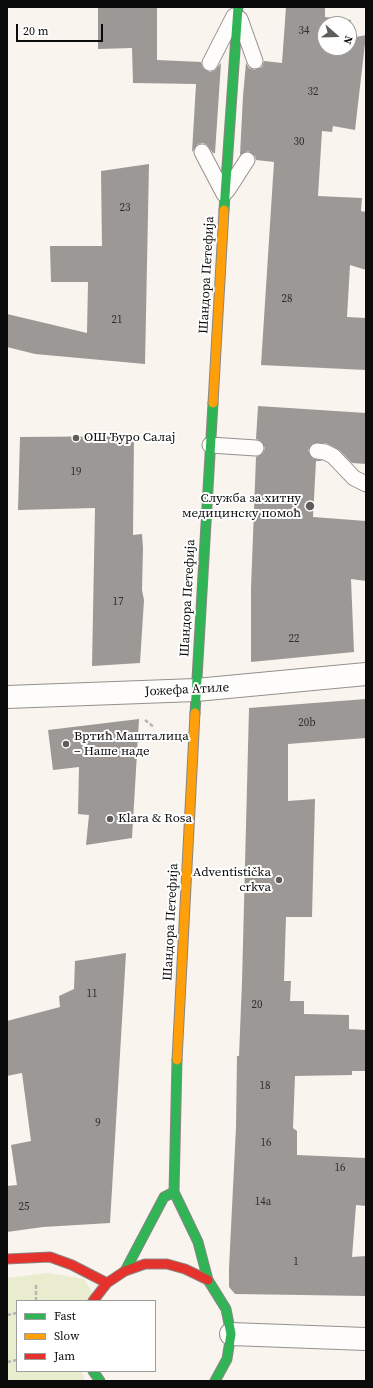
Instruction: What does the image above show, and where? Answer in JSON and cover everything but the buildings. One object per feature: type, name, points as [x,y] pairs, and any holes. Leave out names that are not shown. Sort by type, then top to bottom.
[{"type":"street","name":"Шандора Петефија","points":[[215,1381],[227,1359],[231,1334],[226,1309],[208,1280],[198,1242],[174,1192],[177,1056],[196,690],[225,195],[238,9]]},
{"type":"street","name":"Јожефа Атиле","points":[[7,697],[196,690],[366,674]]},
{"type":"street","points":[[125,1271],[164,1197],[174,1192]]},
{"type":"street","points":[[7,1258],[50,1257],[72,1264],[107,1283]]},
{"type":"street","points":[[95,1300],[107,1283],[125,1271],[145,1264],[166,1264],[185,1268],[208,1280]]},
{"type":"street","points":[[231,1334],[366,1340]]},
{"type":"street","points":[[94,1372],[100,1381]]},
{"type":"lane","points":[[238,9],[255,61]]},
{"type":"lane","points":[[210,63],[238,9]]},
{"type":"lane","points":[[202,152],[225,195],[247,160]]},
{"type":"lane","points":[[210,445],[256,448]]},
{"type":"lane","points":[[317,451],[325,452],[333,456],[354,478],[366,484]]},
{"type":"path","points":[[145,720],[154,727]]},
{"type":"green space","points":[[48,1273],[84,1279],[93,1293],[90,1300],[16,1300],[16,1372],[81,1372],[85,1381],[7,1381],[7,1278]]},
{"type":"traffic: fast","points":[[224,210],[238,7]]},
{"type":"traffic: fast","points":[[195,713],[213,403]]},
{"type":"traffic: fast","points":[[177,1060],[174,1192],[198,1242],[208,1280],[226,1309],[231,1334],[227,1359],[215,1381]]},
{"type":"traffic: fast","points":[[125,1271],[164,1197],[174,1192]]},
{"type":"traffic: fast","points":[[94,1372],[100,1381]]},
{"type":"traffic: slow","points":[[213,403],[224,210]]},
{"type":"traffic: slow","points":[[177,1060],[195,713]]},
{"type":"traffic: jam","points":[[7,1259],[50,1257],[72,1265],[107,1283]]},
{"type":"traffic: jam","points":[[94,1300],[107,1283],[125,1271],[145,1264],[167,1264],[185,1269],[208,1280]]},
{"type":"place","name":"ОШ Ђуро Салај","points":[[76,438]]},
{"type":"place","name":"Служба за хитну медицинску помоћ","points":[[310,506]]},
{"type":"place","name":"Вртић Машталица – Наше наде","points":[[66,744]]},
{"type":"place","name":"Klara & Rosa","points":[[110,819]]},
{"type":"place","name":"Adventistička crkva","points":[[279,880]]}]
